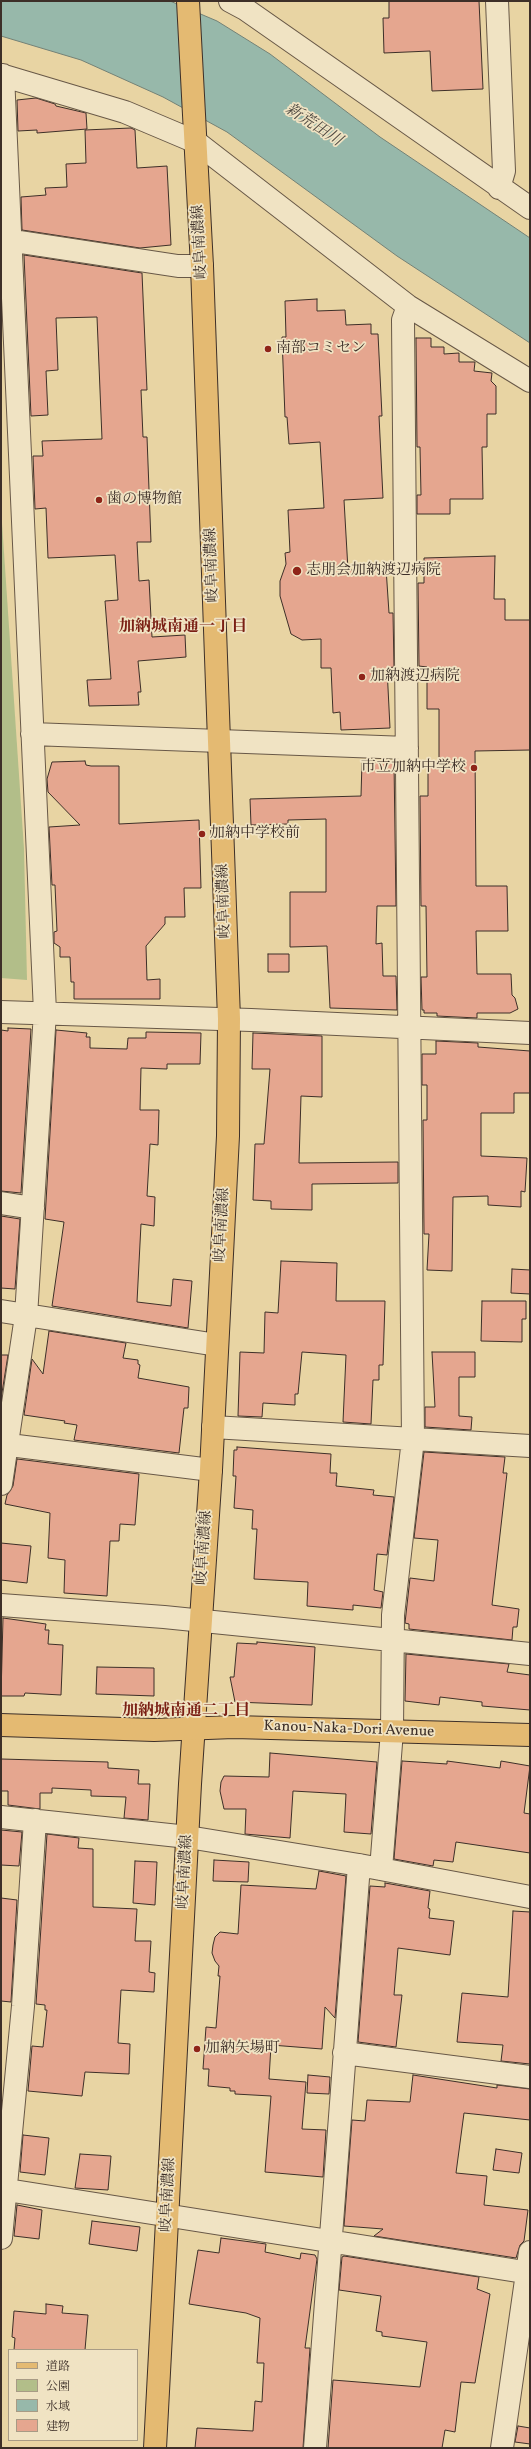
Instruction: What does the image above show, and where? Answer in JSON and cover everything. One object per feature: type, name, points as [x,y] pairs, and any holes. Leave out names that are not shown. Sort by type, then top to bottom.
[{"type":"main road","name":"岐阜南濃線","points":[[155,2448],[193,1729],[211,1470],[228,1136],[229,1019],[202,266],[188,1]]},
{"type":"main road","name":"Kanou-Naka-Dori Avenue","points":[[1,1725],[154,1730],[234,1727],[530,1735]]},
{"type":"street","points":[[230,1],[245,9],[499,188],[530,208]]},
{"type":"street","points":[[496,1],[504,171],[499,188]]},
{"type":"street","points":[[1,1484],[4,1445],[26,1316],[45,1012],[6,239],[2,75],[125,112],[196,142],[408,306],[530,381]]},
{"type":"street","points":[[6,239],[178,266],[202,266]]},
{"type":"street","points":[[381,1869],[392,1731],[393,1615],[413,1439],[403,320],[408,306]]},
{"type":"street","points":[[32,734],[407,748]]},
{"type":"street","points":[[1,1012],[45,1012],[229,1019],[530,1033]]},
{"type":"street","points":[[1,1203],[32,1208]]},
{"type":"street","points":[[1,1311],[217,1345]]},
{"type":"street","points":[[213,1427],[530,1446]]},
{"type":"street","points":[[4,1445],[211,1470]]},
{"type":"street","points":[[1,1605],[200,1620],[530,1654]]},
{"type":"street","points":[[1,1817],[188,1837],[359,1865],[530,1897]]},
{"type":"street","points":[[1,2238],[4,2190],[24,2006],[35,1820]]},
{"type":"street","points":[[315,2448],[359,1865]]},
{"type":"street","points":[[344,2053],[530,2077]]},
{"type":"street","points":[[4,2190],[330,2242],[529,2266],[502,2448]]},
{"type":"green space","points":[[1,508],[24,849],[27,980],[1,978]]},
{"type":"water","name":"新荒田川","points":[[1,1],[170,1],[217,21],[270,54],[380,137],[530,238],[530,343],[397,256],[227,132],[163,97],[81,60],[1,36]]},
{"type":"building","points":[[389,1],[479,1],[483,89],[432,91],[430,51],[384,53],[383,18],[389,18]]},
{"type":"building","points":[[36,98],[55,104],[56,106],[86,113],[87,129],[37,133],[37,130],[18,131],[17,100]]},
{"type":"building","points":[[131,128],[135,130],[137,168],[167,166],[171,245],[140,248],[22,230],[21,197],[46,195],[45,188],[67,187],[66,164],[86,163],[85,130]]},
{"type":"building","points":[[24,255],[142,273],[147,390],[141,390],[143,437],[147,437],[151,542],[137,542],[139,581],[149,580],[152,637],[185,635],[186,657],[138,661],[141,692],[138,692],[139,705],[89,706],[87,680],[111,679],[105,601],[118,600],[115,555],[48,558],[46,508],[35,509],[33,456],[43,456],[42,441],[102,439],[97,317],[56,318],[58,370],[46,371],[48,415],[31,416]]},
{"type":"building","points":[[317,299],[317,311],[345,310],[346,325],[371,324],[371,334],[378,334],[382,416],[379,416],[383,498],[344,500],[348,570],[386,568],[389,613],[393,613],[394,667],[387,668],[390,728],[341,730],[340,712],[333,713],[331,668],[321,668],[321,639],[302,640],[291,634],[280,596],[280,581],[286,564],[285,553],[290,552],[288,510],[324,508],[320,442],[289,444],[287,417],[285,417],[282,337],[286,337],[285,301]]},
{"type":"building","points":[[416,338],[431,338],[431,347],[444,347],[444,354],[459,353],[459,362],[475,362],[474,371],[492,373],[491,381],[496,386],[496,414],[487,414],[487,447],[482,447],[483,499],[450,499],[450,514],[417,514],[417,495],[421,495],[420,447],[417,447]]},
{"type":"building","name":"市立加納中学校","points":[[495,556],[494,599],[505,599],[505,620],[530,620],[530,750],[475,751],[476,886],[507,886],[508,931],[476,931],[477,974],[511,974],[512,995],[515,998],[518,1009],[510,1013],[477,1013],[477,1018],[437,1016],[437,1013],[424,1013],[424,1010],[422,1010],[421,977],[427,977],[426,906],[421,906],[420,796],[428,796],[428,767],[439,764],[439,709],[427,709],[427,667],[419,666],[418,583],[424,583],[424,558]]},
{"type":"building","points":[[85,761],[86,765],[91,766],[119,766],[119,824],[199,820],[201,888],[184,888],[185,917],[165,917],[165,924],[146,946],[147,980],[160,979],[160,999],[74,999],[74,982],[71,982],[70,957],[60,957],[60,947],[54,943],[54,932],[57,931],[55,885],[52,885],[49,827],[80,825],[48,792],[47,779],[52,762]]},
{"type":"building","points":[[362,762],[394,762],[396,906],[377,906],[376,944],[382,943],[383,976],[396,976],[397,1010],[330,1008],[327,946],[290,947],[290,892],[326,892],[326,819],[288,820],[288,824],[251,825],[250,799],[361,796]]},
{"type":"building","points":[[268,954],[289,954],[289,972],[268,972]]},
{"type":"building","points":[[8,1028],[31,1029],[21,1193],[1,1191],[1,1030],[8,1031]]},
{"type":"building","points":[[56,1030],[87,1033],[86,1037],[90,1037],[90,1048],[127,1049],[128,1038],[146,1038],[146,1032],[201,1033],[200,1064],[167,1064],[167,1069],[141,1068],[140,1110],[159,1110],[158,1145],[150,1144],[147,1196],[155,1197],[154,1226],[141,1224],[137,1302],[171,1306],[173,1279],[192,1281],[188,1328],[52,1306],[64,1222],[45,1219]]},
{"type":"building","points":[[253,1033],[322,1036],[322,1097],[301,1096],[299,1163],[398,1162],[398,1183],[312,1184],[312,1210],[271,1209],[271,1201],[253,1200],[255,1144],[264,1144],[270,1069],[252,1069]]},
{"type":"building","points":[[436,1041],[478,1043],[478,1047],[530,1051],[530,1093],[514,1093],[514,1113],[481,1113],[481,1156],[527,1158],[525,1192],[521,1191],[521,1207],[488,1205],[488,1196],[453,1197],[452,1271],[427,1270],[429,1234],[424,1234],[423,1120],[427,1120],[427,1085],[422,1085],[422,1054],[436,1054]]},
{"type":"building","points":[[1,1216],[20,1219],[15,1289],[1,1288]]},
{"type":"building","points":[[281,1261],[337,1263],[336,1301],[385,1301],[383,1365],[379,1365],[379,1380],[373,1380],[371,1424],[343,1422],[346,1355],[302,1352],[298,1394],[295,1394],[295,1405],[263,1403],[262,1417],[238,1416],[240,1352],[264,1353],[265,1312],[278,1313]]},
{"type":"building","points":[[512,1269],[530,1270],[530,1294],[511,1293]]},
{"type":"building","points":[[482,1301],[526,1301],[526,1319],[522,1319],[522,1342],[481,1341]]},
{"type":"building","points":[[49,1331],[126,1343],[123,1358],[138,1360],[138,1364],[140,1365],[138,1378],[189,1387],[188,1408],[184,1408],[179,1453],[74,1440],[77,1425],[64,1423],[65,1421],[24,1415],[32,1359],[43,1374]]},
{"type":"building","points":[[432,1352],[475,1352],[475,1377],[459,1377],[459,1416],[472,1417],[471,1430],[425,1427],[425,1407],[435,1407]]},
{"type":"building","points":[[1,1355],[8,1355],[1,1399]]},
{"type":"building","points":[[237,1447],[331,1454],[330,1473],[337,1473],[336,1486],[374,1490],[373,1495],[394,1497],[387,1555],[377,1554],[374,1590],[383,1592],[381,1608],[353,1605],[353,1610],[307,1606],[308,1582],[254,1579],[257,1529],[252,1529],[253,1510],[234,1508],[236,1476],[233,1476],[234,1450],[237,1450]]},
{"type":"building","points":[[424,1452],[505,1457],[503,1473],[507,1473],[492,1605],[519,1609],[517,1627],[513,1627],[512,1640],[409,1629],[409,1624],[405,1623],[410,1578],[434,1581],[438,1540],[414,1538]]},
{"type":"building","points":[[17,1459],[139,1474],[135,1525],[120,1524],[119,1541],[110,1541],[107,1596],[64,1593],[65,1560],[48,1558],[50,1513],[5,1504],[7,1495],[13,1486]]},
{"type":"building","points":[[1,1543],[31,1546],[27,1583],[1,1580]]},
{"type":"building","points":[[3,1618],[46,1624],[45,1630],[49,1630],[48,1644],[63,1645],[61,1695],[25,1693],[24,1696],[1,1696]]},
{"type":"building","points":[[257,1642],[315,1647],[312,1705],[235,1702],[230,1677],[234,1677],[237,1643],[257,1644]]},
{"type":"building","points":[[406,1654],[509,1664],[507,1672],[530,1675],[530,1710],[482,1706],[482,1702],[440,1697],[439,1705],[405,1701]]},
{"type":"building","points":[[97,1667],[154,1668],[154,1696],[96,1694]]},
{"type":"building","points":[[270,1753],[377,1762],[371,1834],[344,1832],[346,1794],[293,1791],[290,1838],[245,1834],[246,1809],[224,1809],[220,1791],[221,1782],[224,1776],[269,1777]]},
{"type":"building","points":[[1,1759],[108,1762],[108,1768],[139,1770],[138,1784],[150,1784],[148,1820],[124,1818],[126,1797],[91,1796],[91,1790],[52,1788],[52,1793],[40,1793],[40,1809],[8,1805],[8,1791],[1,1791]]},
{"type":"building","points":[[402,1761],[447,1764],[447,1761],[500,1768],[501,1761],[530,1766],[524,1813],[530,1814],[530,1853],[456,1842],[453,1862],[434,1860],[433,1866],[394,1859]]},
{"type":"building","points":[[1,1830],[22,1832],[19,1866],[1,1865]]},
{"type":"building","points":[[47,1834],[79,1838],[78,1848],[93,1849],[93,1907],[137,1909],[135,1941],[151,1941],[149,1972],[155,1973],[154,1992],[121,1990],[118,2043],[130,2044],[129,2074],[85,2072],[82,2096],[28,2091],[32,2046],[43,2047],[47,2010],[45,2010],[45,2005],[36,2004]]},
{"type":"building","points":[[214,1860],[249,1862],[248,1882],[213,1881]]},
{"type":"building","points":[[135,1861],[157,1862],[155,1905],[133,1903]]},
{"type":"building","points":[[319,1871],[346,1876],[335,2018],[325,2007],[322,2049],[271,2045],[269,2079],[306,2082],[302,2129],[326,2130],[323,2177],[265,2172],[271,2096],[235,2094],[235,2091],[230,2091],[230,2088],[208,2086],[209,2069],[203,2069],[206,2027],[216,2028],[220,1976],[218,1976],[219,1966],[212,1953],[213,1945],[215,1937],[220,1932],[238,1934],[241,1885],[316,1889]]},
{"type":"building","points":[[385,1883],[430,1891],[428,1908],[430,1909],[429,1918],[454,1921],[450,1955],[398,1948],[394,1995],[402,1995],[396,2047],[358,2042],[370,1886],[385,1887]]},
{"type":"building","points":[[1,1898],[17,1900],[11,2002],[1,2001]]},
{"type":"building","points":[[513,1911],[530,1912],[530,2064],[501,2061],[503,2045],[457,2042],[462,1993],[508,1997]]},
{"type":"building","points":[[308,2075],[330,2077],[329,2094],[307,2093]]},
{"type":"building","points":[[413,2075],[497,2088],[497,2085],[530,2089],[530,2120],[464,2113],[456,2173],[487,2176],[484,2205],[528,2210],[524,2241],[520,2245],[516,2258],[374,2236],[383,2229],[344,2226],[352,2120],[365,2121],[367,2100],[410,2102]]},
{"type":"building","points":[[23,2135],[49,2138],[45,2175],[20,2172]]},
{"type":"building","points":[[496,2149],[522,2153],[519,2173],[493,2170]]},
{"type":"building","points":[[80,2154],[111,2156],[108,2190],[75,2188]]},
{"type":"building","points":[[17,2205],[42,2210],[39,2239],[14,2236]]},
{"type":"building","points":[[92,2221],[140,2227],[137,2251],[89,2244]]},
{"type":"building","points":[[221,2238],[266,2244],[265,2252],[300,2259],[301,2253],[315,2255],[317,2259],[305,2348],[310,2348],[303,2448],[195,2448],[197,2428],[253,2431],[255,2401],[262,2402],[264,2363],[257,2363],[260,2318],[246,2313],[189,2304],[198,2250],[219,2253]]},
{"type":"building","points":[[344,2256],[479,2277],[477,2289],[490,2294],[475,2383],[461,2382],[455,2432],[445,2430],[442,2448],[328,2448],[333,2380],[420,2387],[427,2342],[382,2336],[382,2332],[376,2331],[381,2296],[339,2290],[342,2257]]},
{"type":"building","points":[[46,2304],[63,2306],[62,2313],[88,2315],[85,2349],[14,2349],[15,2338],[12,2337],[14,2311],[46,2314]]},
{"type":"building","points":[[518,2426],[530,2428],[530,2444],[515,2442]]},
{"type":"place","name":"南部コミセン","points":[[268,349]]},
{"type":"place","name":"歯の博物館","points":[[99,500]]},
{"type":"place","name":"志朋会加納渡辺病院","points":[[297,571]]},
{"type":"place","name":"加納渡辺病院","points":[[362,677]]},
{"type":"place","name":"市立加納中学校","points":[[474,768]]},
{"type":"place","name":"加納中学校前","points":[[202,834]]},
{"type":"place","name":"加納矢場町","points":[[197,2049]]},
{"type":"district","name":"加納城南通一丁目","points":[[183,628]]},
{"type":"district","name":"加納城南通二丁目","points":[[186,1712]]}]
